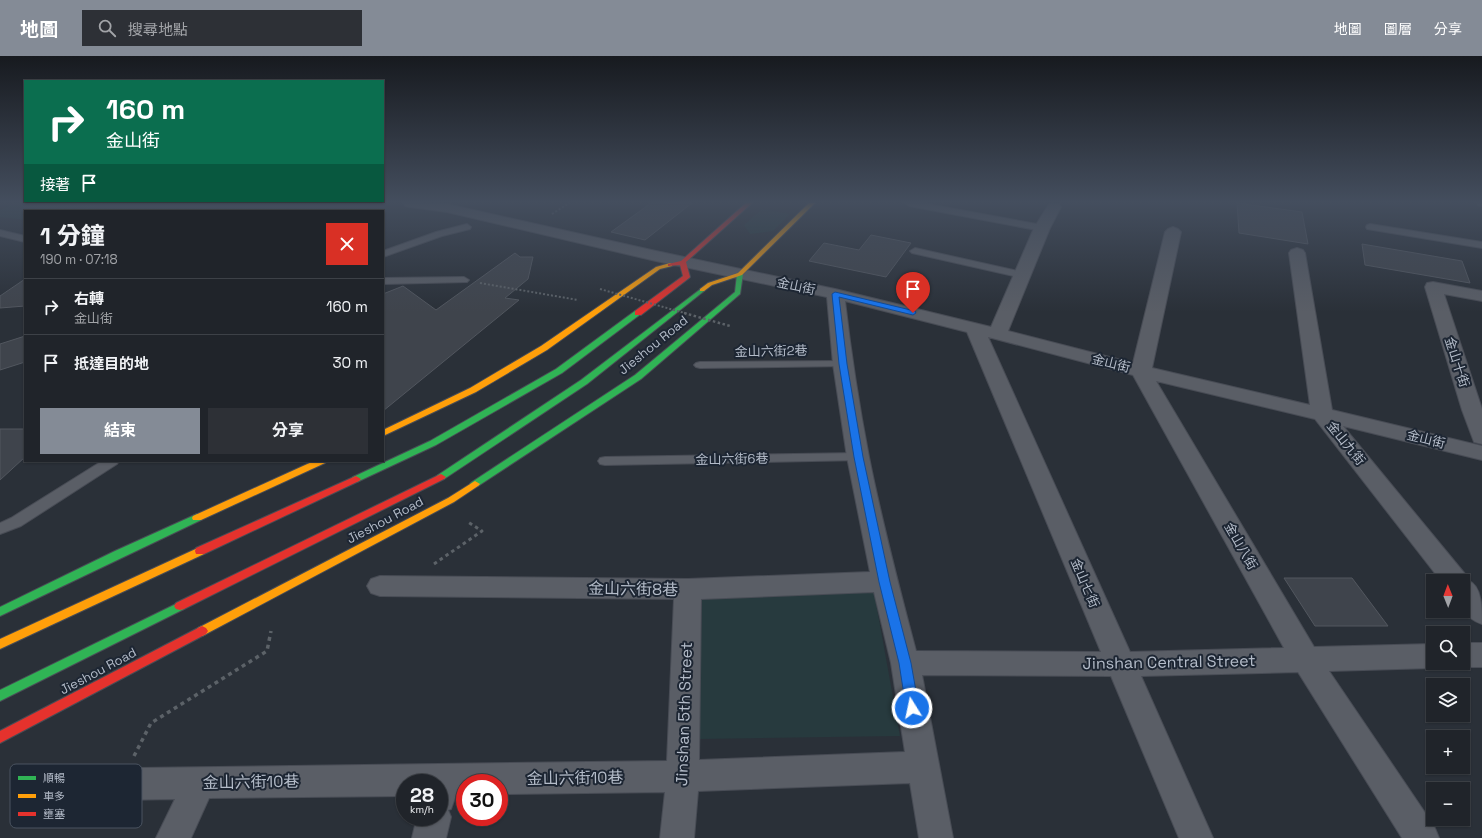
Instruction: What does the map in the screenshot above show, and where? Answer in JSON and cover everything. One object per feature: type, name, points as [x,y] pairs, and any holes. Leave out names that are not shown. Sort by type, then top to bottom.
[{"type":"street","name":"金山街","points":[[586,239],[683,262],[835,294],[1141,371],[1482,453]]},
{"type":"street","points":[[384,433],[473,390],[544,348],[658,268],[683,262],[708,239]]},
{"type":"street","name":"Jieshou Road","points":[[0,696],[449,472],[584,382],[710,284],[740,274],[775,239]]},
{"type":"street","points":[[986,331],[1022,275],[1037,239]]},
{"type":"street","points":[[1141,371],[1171,239]]},
{"type":"street","name":"金山九街","points":[[1297,253],[1322,414],[1450,574]]},
{"type":"street","points":[[0,644],[433,443],[559,370],[686,277],[683,262]]},
{"type":"street","name":"Jieshou Road","points":[[0,737],[451,500],[638,377],[738,293],[740,274]]},
{"type":"street","name":"金山十街","points":[[1482,296],[1433,287],[1482,437]]},
{"type":"street","points":[[835,294],[843,364],[858,457],[885,582],[905,663],[922,767],[936,838]]},
{"type":"street","name":"金山七街","points":[[986,331],[1120,664],[1196,838]]},
{"type":"street","name":"金山八街","points":[[1141,371],[1306,660],[1422,838]]},
{"type":"street","points":[[0,612],[119,554],[320,462]]},
{"type":"street","name":"金山六街8巷","points":[[390,586],[688,589],[885,582]]},
{"type":"street","name":"Jinshan 5th Street","points":[[677,838],[682,776],[688,589]]},
{"type":"street","points":[[1470,598],[1482,613]]},
{"type":"street","points":[[1470,655],[1482,655]]},
{"type":"street","name":"Jinshan Central Street","points":[[905,663],[1120,664],[1426,656]]},
{"type":"street","name":"金山六街10巷","points":[[448,789],[682,776],[922,767]]},
{"type":"street","name":"金山六街10巷","points":[[142,783],[396,788]]},
{"type":"street","points":[[173,838],[200,783]]},
{"type":"street","points":[[429,838],[432,826]]},
{"type":"lane","points":[[384,254],[424,239]]},
{"type":"lane","points":[[1448,239],[1482,245]]},
{"type":"lane","points":[[915,251],[1022,275]]},
{"type":"lane","points":[[384,281],[464,280]]},
{"type":"lane","name":"金山六街2巷","points":[[700,365],[843,364]]},
{"type":"lane","name":"金山六街6巷","points":[[605,461],[858,457]]},
{"type":"lane","points":[[0,529],[16,522],[110,462]]},
{"type":"path","points":[[464,280],[585,301]]},
{"type":"path","points":[[600,289],[730,326]]},
{"type":"path","points":[[390,586],[482,531],[468,522]]},
{"type":"path","points":[[130,764],[151,722],[267,651],[271,631]]},
{"type":"green space","points":[[874,592],[900,736],[699,739],[702,594]]},
{"type":"building","points":[[867,239],[893,239],[911,243],[886,277],[809,261],[824,243],[859,250]]},
{"type":"building","points":[[1280,239],[1307,239],[1308,244]]},
{"type":"building","points":[[1362,244],[1462,261],[1470,283],[1365,265]]},
{"type":"building","points":[[515,253],[520,257],[533,257],[528,279],[505,298],[519,300],[384,410],[384,294],[403,286],[436,310]]},
{"type":"building","points":[[24,280],[24,306],[0,308],[0,296]]},
{"type":"building","points":[[24,336],[24,362],[0,370],[0,344]]},
{"type":"building","points":[[0,429],[24,429],[24,458],[0,480]]},
{"type":"building","points":[[1284,578],[1352,578],[1388,626],[1315,626]]},
{"type":"traffic: fast","points":[[475,484],[638,377],[738,293],[740,274]]},
{"type":"traffic: fast","points":[[441,477],[584,382],[702,290]]},
{"type":"traffic: fast","points":[[356,479],[433,443],[559,371],[638,313]]},
{"type":"traffic: fast","points":[[0,612],[197,518]]},
{"type":"traffic: fast","points":[[0,696],[180,606]]},
{"type":"traffic: slow","points":[[702,290],[710,284],[740,274],[775,239]]},
{"type":"traffic: slow","points":[[384,433],[473,390],[544,348],[658,268],[670,265]]},
{"type":"traffic: slow","points":[[197,518],[320,462]]},
{"type":"traffic: slow","points":[[202,631],[451,500],[475,484]]},
{"type":"traffic: slow","points":[[0,644],[200,551]]},
{"type":"traffic: jam","points":[[670,265],[683,262],[708,239]]},
{"type":"traffic: jam","points":[[638,313],[687,277],[683,262]]},
{"type":"traffic: jam","points":[[180,606],[441,477]]},
{"type":"traffic: jam","points":[[200,551],[356,479]]},
{"type":"traffic: jam","points":[[0,737],[202,631]]},
{"type":"route","points":[[912,708],[905,663],[885,582],[858,457],[843,364],[835,294],[913,313]]}]
